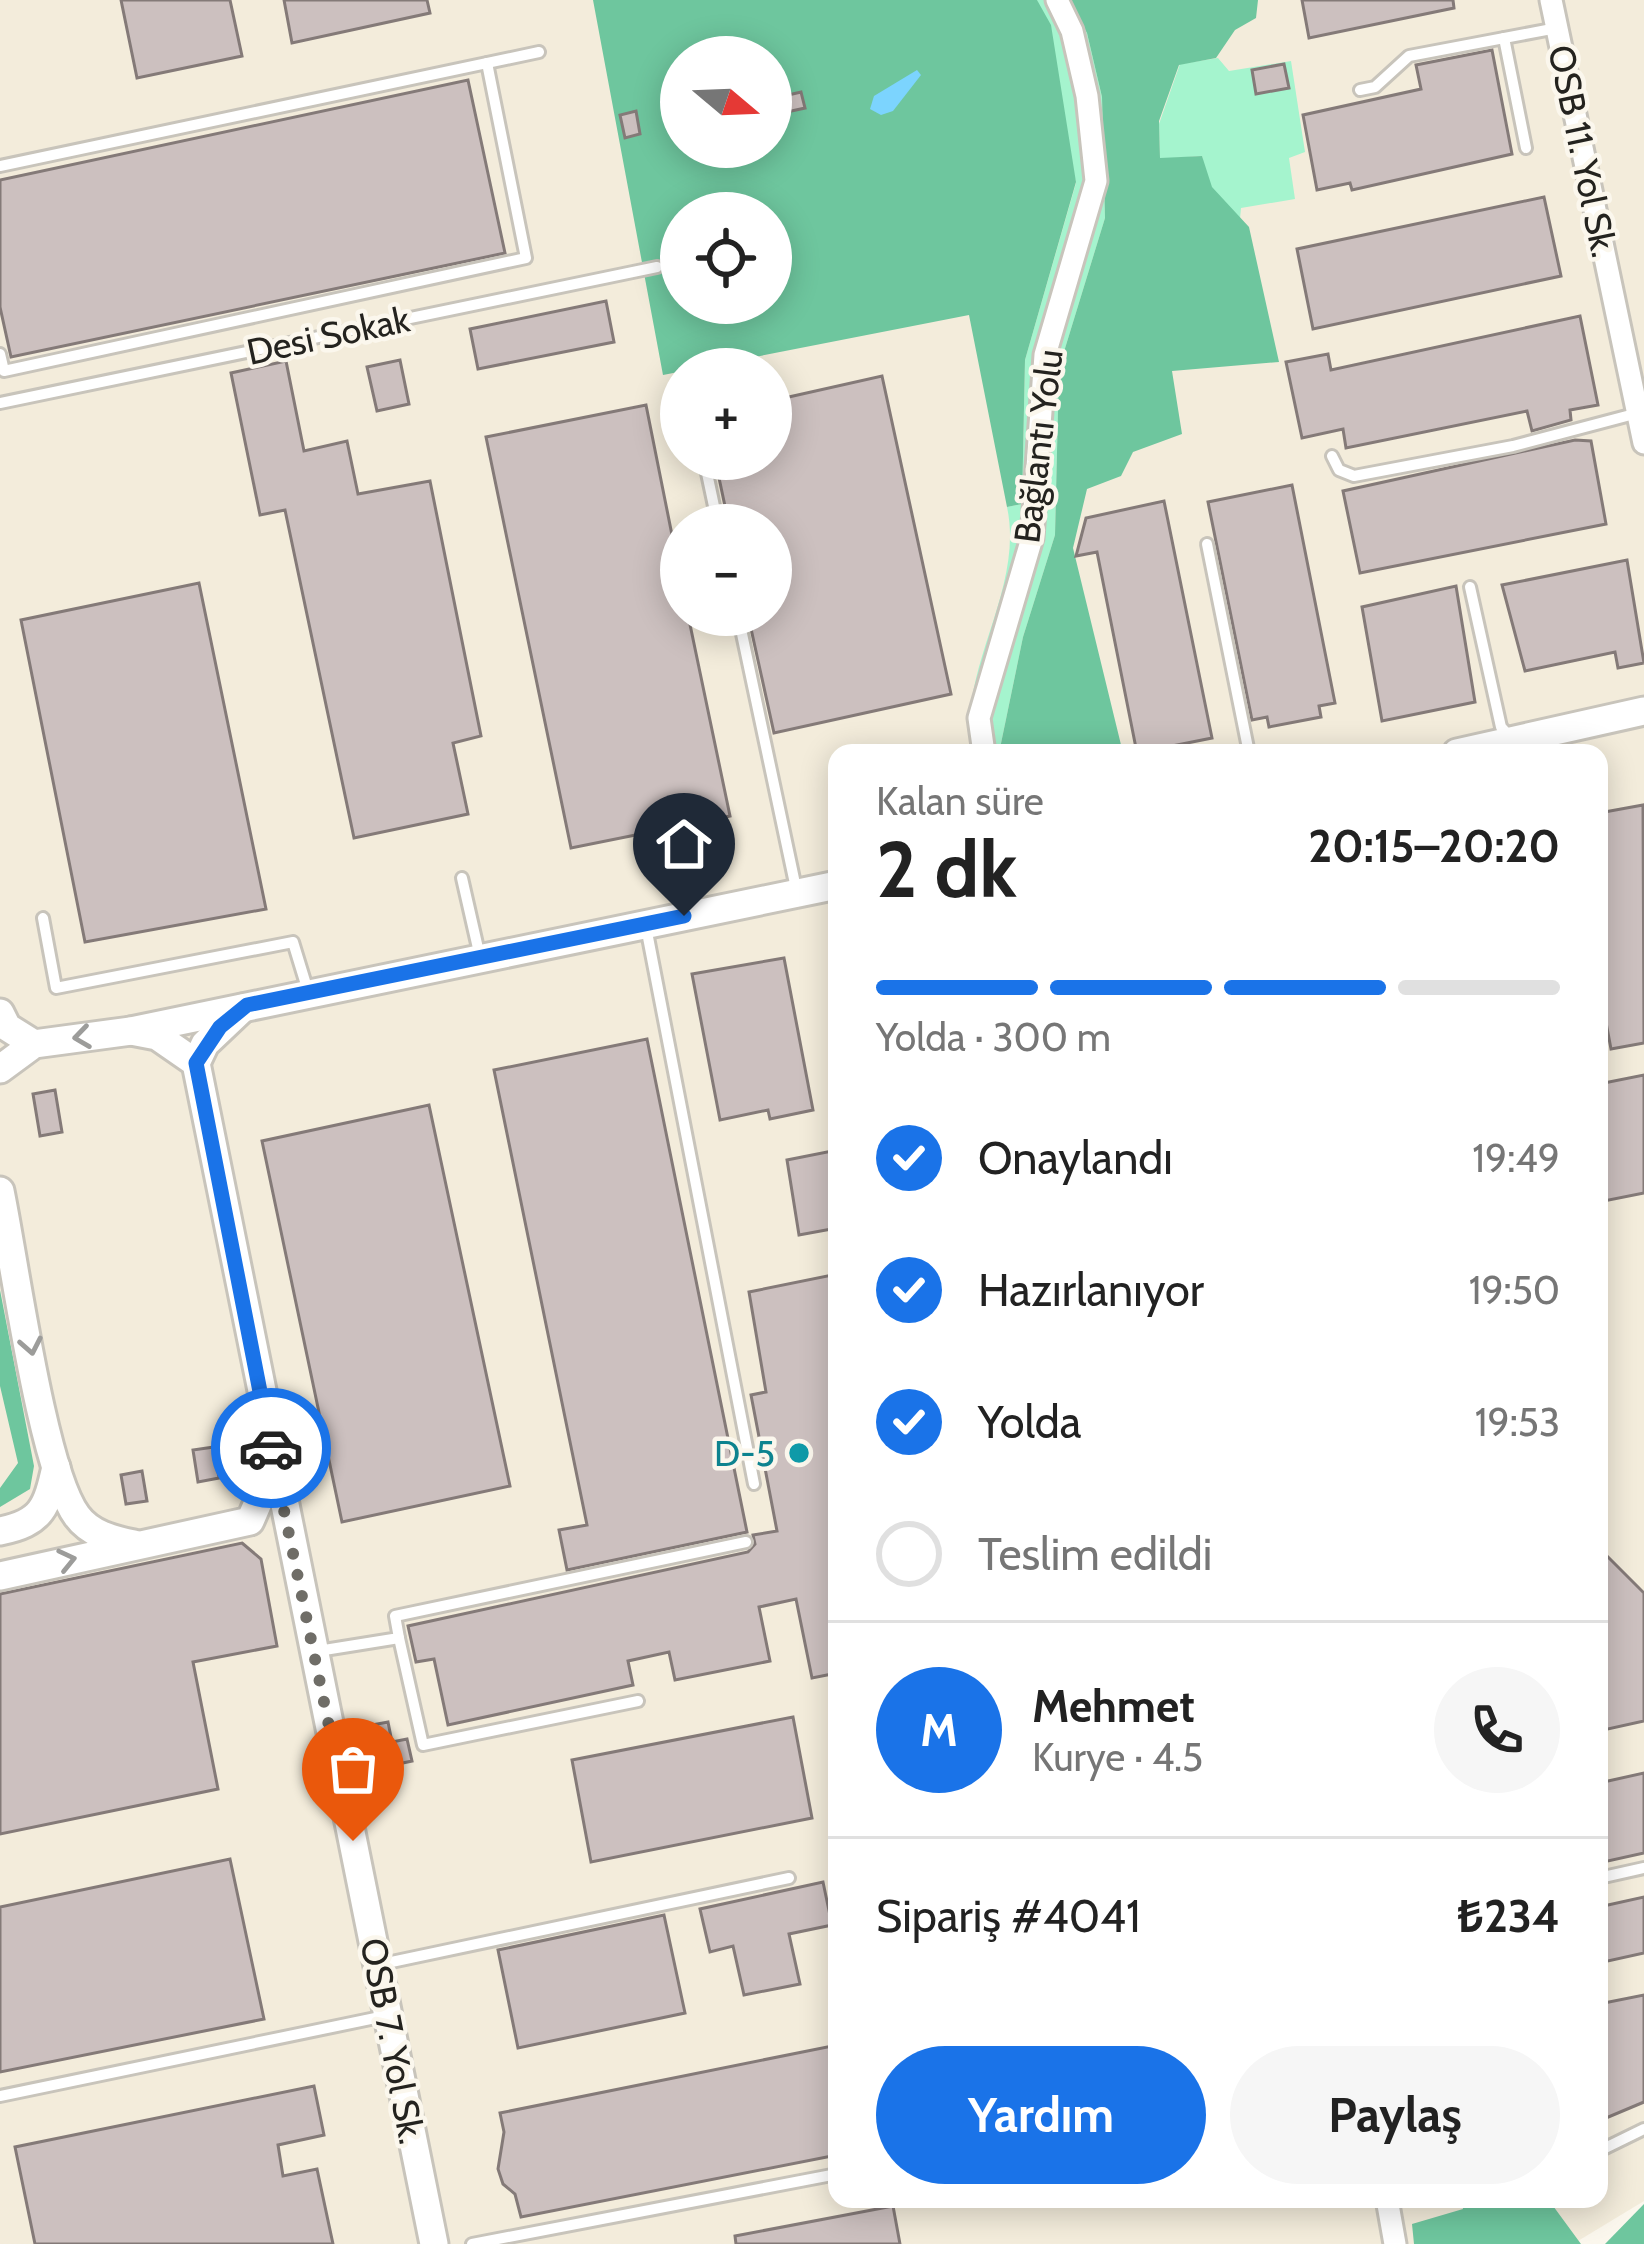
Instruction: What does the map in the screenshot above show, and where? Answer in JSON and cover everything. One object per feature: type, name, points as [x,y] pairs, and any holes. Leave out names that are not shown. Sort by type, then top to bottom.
[{"type":"street","name":"Bağlantı Yolu","points":[[983,744],[979,718],[1032,538],[1045,355],[1096,181],[1087,96],[1072,31],[1057,0]]},
{"type":"street","name":"OSB 11. Yol Sk.","points":[[1551,0],[1644,443]]},
{"type":"street","points":[[1527,744],[1644,711]]},
{"type":"street","points":[[0,1069],[34,1044],[131,1031],[828,887]]},
{"type":"street","points":[[131,1031],[157,1036],[196,1063],[220,1027],[247,1005]]},
{"type":"street","points":[[0,1013],[8,1027],[34,1044]]},
{"type":"street","name":"OSB 7. Yol Sk.","points":[[196,1063],[434,2244]]},
{"type":"street","points":[[0,1190],[56,1467],[77,1516],[103,1537],[134,1544]]},
{"type":"street","points":[[250,1521],[268,1491],[274,1465]]},
{"type":"street","points":[[0,1532],[28,1525],[46,1509],[56,1467]]},
{"type":"street","points":[[0,1576],[250,1521],[294,1549]]},
{"type":"street","points":[[1389,2208],[1395,2244]]},
{"type":"lane","points":[[1360,90],[1375,87],[1408,56],[1557,28]]},
{"type":"lane","points":[[1504,38],[1526,148]]},
{"type":"lane","points":[[0,166],[538,52]]},
{"type":"lane","points":[[0,354],[4,371],[526,258],[487,63]]},
{"type":"lane","name":"Desi Sokak","points":[[0,403],[656,267]]},
{"type":"lane","points":[[1332,457],[1339,470],[1354,476],[1371,474],[1638,413]]},
{"type":"lane","points":[[1207,544],[1247,744]]},
{"type":"lane","points":[[1470,587],[1501,728],[1514,744]]},
{"type":"lane","points":[[742,636],[797,893]]},
{"type":"lane","points":[[462,878],[480,957]]},
{"type":"lane","points":[[43,918],[56,988],[293,942],[308,991]]},
{"type":"lane","points":[[646,923],[754,1484]]},
{"type":"lane","points":[[638,1701],[423,1745],[395,1616],[746,1542]]},
{"type":"lane","points":[[315,1652],[399,1638]]},
{"type":"lane","points":[[1608,1876],[1644,1868]]},
{"type":"lane","points":[[378,1965],[789,1878]]},
{"type":"lane","points":[[0,2096],[388,2015]]},
{"type":"lane","points":[[1608,2147],[1644,2129]]},
{"type":"lane","points":[[472,2244],[828,2176]]},
{"type":"shaded area","points":[[0,0],[1644,0],[1644,2201],[1573,2244],[0,2244]]},
{"type":"green space","points":[[593,0],[1037,0],[1051,25],[1076,182],[1025,360],[1022,504],[1007,507],[969,315],[792,350],[660,348],[660,359]]},
{"type":"green space","points":[[1037,0],[1069,0],[1087,33],[1102,97],[1105,218],[1059,368],[1055,535],[1023,637],[1001,744],[971,744],[973,691],[1007,569],[1007,507],[1022,504],[1025,360],[1076,183]]},
{"type":"green space","points":[[1069,0],[1258,0],[1256,18],[1235,30],[1216,58],[1179,65],[1159,121],[1160,158],[1202,156],[1212,187],[1249,227],[1279,362],[1172,371],[1182,434],[1133,452],[1121,476],[1087,489],[1073,548],[1121,744],[1001,744],[1023,637],[1055,535],[1059,368],[1105,218],[1102,97],[1087,33]]},
{"type":"green space","points":[[1218,58],[1229,71],[1291,61],[1305,152],[1289,158],[1295,199],[1241,208],[1239,230],[1207,182],[1202,156],[1160,159],[1159,124],[1180,64]]},
{"type":"green space","points":[[0,1290],[34,1466],[30,1489],[0,1507],[0,1488],[18,1463],[0,1386]]},
{"type":"green space","points":[[1644,2204],[1644,2244],[1605,2244]]},
{"type":"green space","points":[[1555,2208],[1581,2244],[1414,2244],[1412,2224],[1463,2209]]},
{"type":"water","points":[[917,70],[921,75],[893,111],[881,115],[870,109],[874,96]]},
{"type":"building","points":[[121,0],[230,0],[242,56],[137,78]]},
{"type":"building","points":[[284,0],[427,0],[430,13],[292,43]]},
{"type":"building","points":[[1302,0],[1453,0],[1454,8],[1309,38]]},
{"type":"building","points":[[1492,50],[1512,154],[1352,190],[1350,183],[1317,190],[1303,115],[1421,89],[1416,65]]},
{"type":"building","points":[[1284,64],[1289,88],[1256,94],[1252,70]]},
{"type":"building","points":[[468,80],[505,253],[11,357],[0,307],[0,180]]},
{"type":"building","points":[[801,92],[805,108],[792,111],[792,94]]},
{"type":"building","points":[[636,111],[640,134],[625,138],[620,115]]},
{"type":"building","points":[[1544,197],[1561,276],[1313,329],[1297,249]]},
{"type":"building","points":[[606,301],[614,342],[478,369],[470,329]]},
{"type":"building","points":[[1580,316],[1598,405],[1570,410],[1571,420],[1532,431],[1527,411],[1346,448],[1343,429],[1302,438],[1286,362],[1328,354],[1331,370]]},
{"type":"building","points":[[400,360],[409,404],[377,411],[367,367]]},
{"type":"building","points":[[286,361],[304,451],[347,441],[358,494],[430,481],[481,736],[453,743],[468,814],[354,838],[285,510],[260,515],[231,373]]},
{"type":"building","points":[[882,376],[951,694],[774,733],[753,636],[792,636],[792,504],[725,504],[719,480],[792,480],[792,396]]},
{"type":"building","points":[[646,405],[666,504],[660,504],[660,636],[692,636],[730,816],[571,848],[486,437]]},
{"type":"building","points":[[1575,440],[1591,441],[1606,524],[1360,573],[1343,491]]},
{"type":"building","points":[[1292,485],[1335,703],[1319,706],[1321,717],[1269,727],[1267,717],[1252,720],[1208,502]]},
{"type":"building","points":[[1164,501],[1212,738],[1182,744],[1135,744],[1097,552],[1076,556],[1086,518]]},
{"type":"building","points":[[1627,560],[1644,663],[1618,668],[1615,652],[1525,671],[1502,585]]},
{"type":"building","points":[[199,583],[266,909],[85,942],[21,620]]},
{"type":"building","points":[[1456,586],[1475,702],[1382,721],[1362,607]]},
{"type":"building","points":[[1643,805],[1644,1043],[1611,1049],[1608,1033],[1608,811]]},
{"type":"building","points":[[784,958],[813,1110],[770,1119],[768,1110],[720,1120],[692,974]]},
{"type":"building","points":[[647,1039],[747,1532],[567,1570],[559,1530],[587,1525],[494,1070]]},
{"type":"building","points":[[1644,1075],[1644,1193],[1608,1200],[1608,1082]]},
{"type":"building","points":[[55,1090],[62,1132],[40,1136],[33,1094]]},
{"type":"building","points":[[429,1105],[510,1486],[342,1522],[262,1141]]},
{"type":"building","points":[[828,1152],[828,1230],[799,1235],[787,1160]]},
{"type":"building","points":[[828,1276],[828,1675],[812,1678],[796,1599],[759,1607],[770,1661],[675,1680],[669,1652],[628,1661],[633,1685],[448,1725],[434,1659],[416,1662],[408,1626],[748,1552],[755,1544],[753,1535],[777,1531],[751,1395],[766,1392],[749,1292]]},
{"type":"building","points":[[214,1447],[219,1478],[198,1482],[193,1450]]},
{"type":"building","points":[[142,1471],[147,1501],[126,1504],[121,1475]]},
{"type":"building","points":[[242,1543],[261,1559],[277,1646],[193,1662],[218,1789],[0,1834],[0,1594]]},
{"type":"building","points":[[1608,1557],[1644,1593],[1644,1721],[1608,1729]]},
{"type":"building","points":[[793,1717],[812,1818],[591,1862],[572,1760]]},
{"type":"building","points":[[388,1722],[392,1742],[407,1739],[412,1761],[365,1771],[356,1728]]},
{"type":"building","points":[[1644,1773],[1644,1853],[1608,1861],[1608,1781]]},
{"type":"building","points":[[230,1859],[264,2019],[0,2072],[0,1907]]},
{"type":"building","points":[[823,1882],[828,1926],[789,1934],[800,1984],[744,1995],[733,1946],[710,1952],[700,1909]]},
{"type":"building","points":[[1644,1897],[1644,1953],[1608,1961],[1608,1905]]},
{"type":"building","points":[[664,1915],[685,2013],[518,2048],[498,1950]]},
{"type":"building","points":[[1644,1995],[1644,2102],[1608,2117],[1608,2002]]},
{"type":"building","points":[[828,2047],[828,2157],[521,2217],[515,2194],[503,2184],[498,2169],[504,2132],[500,2113]]},
{"type":"building","points":[[314,2086],[324,2135],[278,2145],[283,2176],[317,2169],[333,2244],[35,2244],[15,2147]]},
{"type":"building","points":[[893,2208],[900,2244],[736,2244],[735,2236]]},
{"type":"way so far","points":[[271,1448],[353,1841]]},
{"type":"place","name":"D-5","points":[[799,1453]]},
{"type":"route","points":[[271,1448],[196,1063],[205,1044],[247,1005],[684,916]]}]
